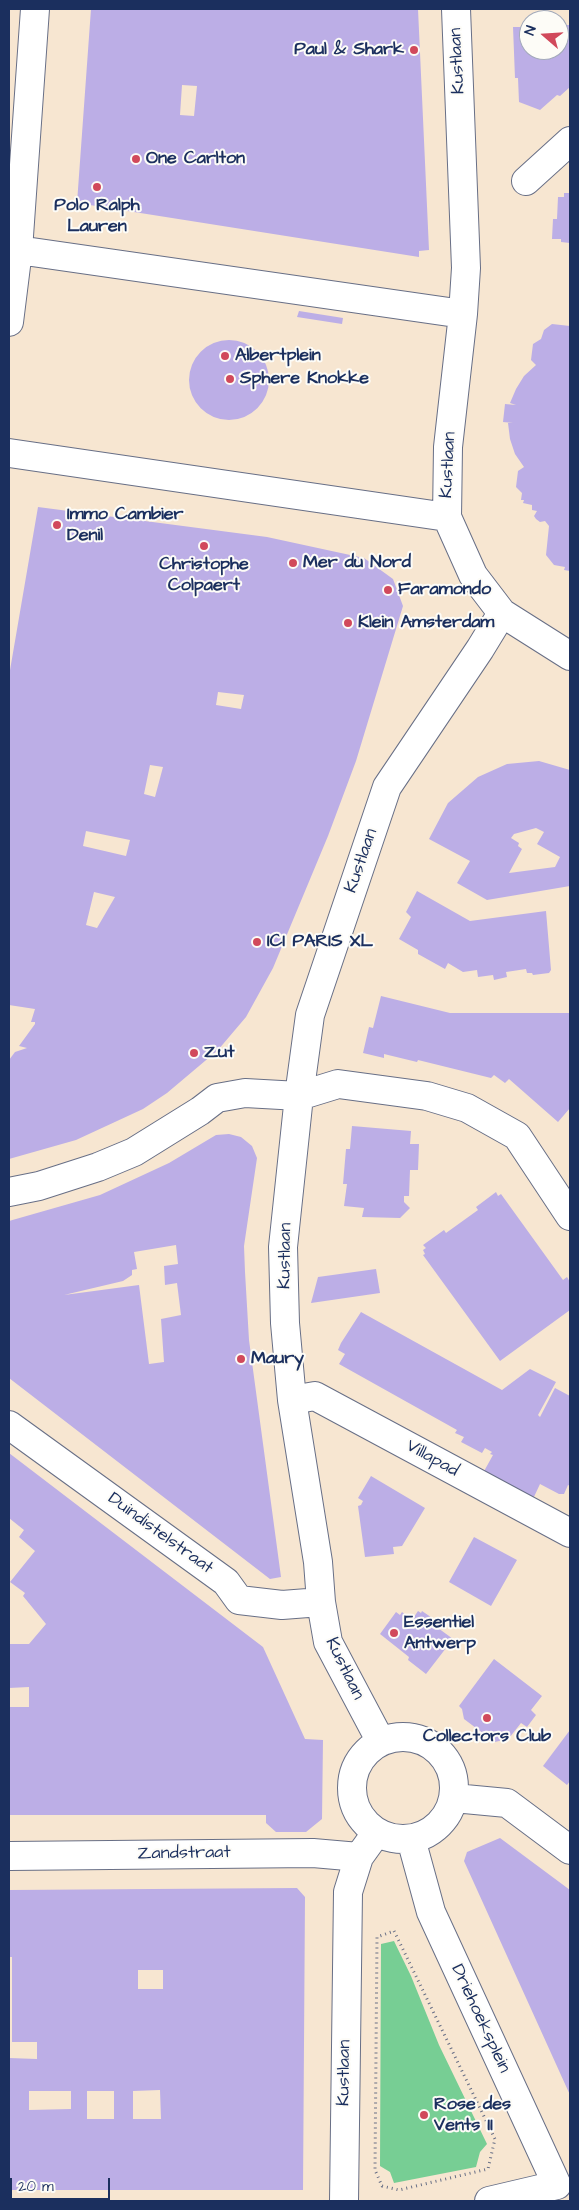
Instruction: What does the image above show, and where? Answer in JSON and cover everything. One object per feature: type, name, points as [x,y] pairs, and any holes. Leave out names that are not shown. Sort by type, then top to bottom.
[{"type":"street","points":[[9,322],[18,250],[35,9]]},
{"type":"street","name":"Kustlaan","points":[[381,1742],[328,1642],[321,1602],[318,1562],[292,1400],[285,1323],[283,1247],[299,1096],[310,1015],[387,787],[480,650],[502,613],[473,575],[447,517],[448,447],[463,314],[466,236],[456,9]]},
{"type":"street","points":[[526,181],[570,141]]},
{"type":"street","points":[[18,250],[463,314]]},
{"type":"street","points":[[9,452],[447,517]]},
{"type":"street","points":[[502,613],[570,656]]},
{"type":"street","points":[[9,1192],[40,1186],[98,1167],[134,1152],[200,1111],[217,1098],[245,1093],[299,1096],[338,1084],[427,1096],[467,1108],[517,1136],[570,1216]]},
{"type":"street","name":"Villapad","points":[[292,1400],[315,1396],[570,1533]]},
{"type":"street","name":"Duindistelstraat","points":[[9,1424],[226,1582],[239,1600],[282,1605],[321,1602]]},
{"type":"street","points":[[396,1737],[413,1738],[428,1743],[440,1752],[449,1766],[454,1781],[454,1798],[446,1817],[431,1832],[411,1839],[393,1839],[376,1832],[365,1822],[356,1809],[352,1794],[353,1778],[359,1763],[368,1751],[381,1742],[396,1737]]},
{"type":"street","points":[[454,1798],[507,1802],[570,1850]]},
{"type":"street","name":"Kustlaan","points":[[344,2201],[348,1892],[359,1857],[376,1832]]},
{"type":"street","name":"Driehoeksplein","points":[[411,1839],[431,1912],[564,2189],[489,2201]]},
{"type":"street","name":"Zandstraat","points":[[9,1856],[313,1853],[359,1857]]},
{"type":"path","points":[[394,1932],[495,2139],[490,2154],[488,2168],[399,2190],[382,2186],[375,2170],[377,1937],[394,1932]]},
{"type":"green space","points":[[394,1941],[411,1976],[439,2045],[487,2144],[480,2152],[476,2167],[394,2183],[390,2172],[380,2166],[381,1944]]},
{"type":"building","points":[[91,9],[418,9],[429,250],[419,251],[419,257],[77,203]],"holes":[[[182,85],[197,86],[194,116],[180,115]]]},
{"type":"building","points":[[570,25],[570,87],[560,96],[557,95],[540,110],[519,102],[518,78],[515,78],[513,27],[519,27],[519,60],[569,60]]},
{"type":"building","points":[[564,193],[570,193],[570,243],[561,242],[561,239],[552,239],[553,219],[557,219],[558,197],[564,197]]},
{"type":"building","points":[[299,311],[343,318],[342,324],[297,317]]},
{"type":"building","points":[[552,324],[570,326],[570,571],[564,570],[565,567],[554,565],[546,555],[549,526],[545,521],[540,522],[536,519],[534,516],[537,511],[532,510],[532,505],[523,503],[524,500],[521,500],[522,493],[516,487],[518,471],[524,467],[515,454],[510,439],[508,423],[513,423],[503,422],[505,404],[516,405],[510,403],[516,389],[524,376],[536,365],[531,360],[533,344],[541,339],[544,330]]},
{"type":"building","name":"Sphere Knokke","points":[[229,340],[244,343],[257,352],[266,365],[269,380],[266,395],[257,408],[244,417],[229,420],[214,417],[201,408],[192,395],[189,380],[192,365],[201,352],[214,343]]},
{"type":"building","points":[[38,507],[267,537],[364,558],[393,579],[403,606],[356,761],[328,836],[273,968],[246,1017],[218,1050],[167,1093],[143,1109],[76,1140],[9,1159],[9,1060],[15,1052],[27,1048],[19,1046],[35,1024],[35,1022],[31,1022],[35,1009],[9,1005],[9,676]],"holes":[[[218,692],[244,695],[241,709],[216,705]],[[150,765],[163,767],[155,797],[144,794]],[[86,831],[130,840],[126,856],[83,846]],[[94,892],[115,897],[97,928],[86,925]]]},
{"type":"building","points":[[539,761],[570,770],[570,886],[487,900],[457,883],[470,861],[429,839],[448,803],[478,777],[507,764]],"holes":[[[536,828],[544,832],[537,844],[560,857],[555,867],[509,873],[522,849],[518,846],[519,843],[511,838],[514,834]]]},
{"type":"building","points":[[417,891],[470,921],[546,911],[551,970],[549,973],[533,975],[532,973],[527,973],[526,969],[506,972],[507,977],[494,980],[493,975],[478,977],[477,970],[463,972],[448,963],[445,969],[418,954],[418,950],[399,939],[411,917],[406,912]]},
{"type":"building","points":[[381,996],[450,1013],[570,1013],[570,1108],[558,1122],[509,1079],[505,1083],[494,1075],[491,1078],[418,1060],[417,1062],[384,1054],[384,1058],[363,1053],[369,1027],[373,1028]]},
{"type":"building","points":[[352,1126],[411,1131],[410,1144],[419,1144],[418,1170],[410,1170],[409,1196],[404,1196],[404,1202],[410,1208],[400,1218],[362,1217],[364,1208],[344,1206],[347,1184],[343,1184],[346,1149],[350,1149]]},
{"type":"building","points":[[229,1134],[241,1137],[252,1146],[257,1158],[244,1246],[249,1340],[281,1577],[270,1579],[9,1378],[9,1221],[100,1195],[169,1163],[216,1135]],"holes":[[[176,1245],[178,1264],[164,1266],[165,1285],[177,1283],[181,1315],[161,1319],[164,1362],[149,1364],[139,1285],[64,1295],[123,1281],[132,1275],[132,1270],[137,1269],[134,1252]]]},
{"type":"building","points":[[496,1192],[498,1196],[501,1194],[563,1280],[567,1277],[570,1282],[570,1310],[500,1361],[423,1255],[425,1254],[423,1250],[426,1248],[423,1245],[444,1230],[446,1233],[478,1210],[476,1207]]},
{"type":"building","points":[[376,1269],[380,1293],[311,1303],[318,1277]]},
{"type":"building","points":[[361,1312],[502,1390],[530,1369],[556,1382],[538,1415],[540,1417],[555,1388],[570,1396],[570,1486],[568,1485],[564,1494],[559,1494],[540,1484],[533,1499],[483,1473],[493,1455],[490,1454],[492,1452],[485,1448],[482,1453],[461,1442],[464,1437],[455,1433],[457,1430],[339,1364],[345,1354],[338,1350]]},
{"type":"building","points":[[9,1453],[263,1647],[305,1739],[323,1740],[322,1819],[306,1832],[276,1832],[266,1823],[266,1815],[9,1815],[9,1707],[29,1707],[29,1687],[9,1688],[9,1644],[29,1644],[46,1624],[23,1596],[25,1593],[10,1582],[35,1551],[19,1537],[24,1530],[9,1518]]},
{"type":"building","points":[[371,1476],[425,1508],[402,1546],[393,1547],[394,1554],[365,1557],[358,1506],[363,1501],[358,1498]]},
{"type":"building","points":[[474,1537],[517,1560],[491,1606],[449,1582]]},
{"type":"building","points":[[418,1611],[421,1613],[422,1611],[441,1624],[438,1628],[453,1639],[426,1674],[408,1660],[409,1657],[380,1634],[396,1612],[400,1615],[402,1612],[412,1620]]},
{"type":"building","points":[[494,1659],[542,1696],[531,1710],[536,1715],[527,1727],[521,1723],[506,1742],[503,1740],[495,1742],[464,1719],[462,1709],[459,1706]]},
{"type":"building","points":[[570,1730],[570,1781],[567,1785],[543,1766]]},
{"type":"building","points":[[500,1838],[570,1890],[570,2095],[464,1861],[467,1852]]},
{"type":"building","points":[[297,1888],[305,1897],[303,2190],[9,2190],[9,2058],[37,2059],[37,2042],[12,2042],[12,1957],[9,1957],[9,1890]],"holes":[[[138,1970],[163,1970],[163,1989],[138,1989]],[[160,2090],[161,2119],[133,2119],[133,2091]],[[29,2091],[71,2091],[71,2109],[29,2110]],[[87,2091],[114,2091],[114,2119],[87,2119]]]},
{"type":"place","name":"Paul & Shark","points":[[414,50]]},
{"type":"place","name":"One Carlton","points":[[136,159]]},
{"type":"place","name":"Polo Ralph Lauren","points":[[97,187]]},
{"type":"place","name":"Albertplein","points":[[225,356]]},
{"type":"place","name":"Sphere Knokke","points":[[230,379]]},
{"type":"place","name":"Immo Cambier Denil","points":[[57,525]]},
{"type":"place","name":"Christophe Colpaert","points":[[204,546]]},
{"type":"place","name":"Mer du Nord","points":[[293,563]]},
{"type":"place","name":"Faramondo","points":[[388,590]]},
{"type":"place","name":"Klein Amsterdam","points":[[348,623]]},
{"type":"place","name":"ICI PARIS XL","points":[[257,942]]},
{"type":"place","name":"Zut","points":[[194,1053]]},
{"type":"place","name":"Maury","points":[[241,1359]]},
{"type":"place","name":"Essentiel Antwerp","points":[[394,1633]]},
{"type":"place","name":"Collectors Club","points":[[487,1718]]},
{"type":"place","name":"Rose des Vents II","points":[[424,2115]]}]
